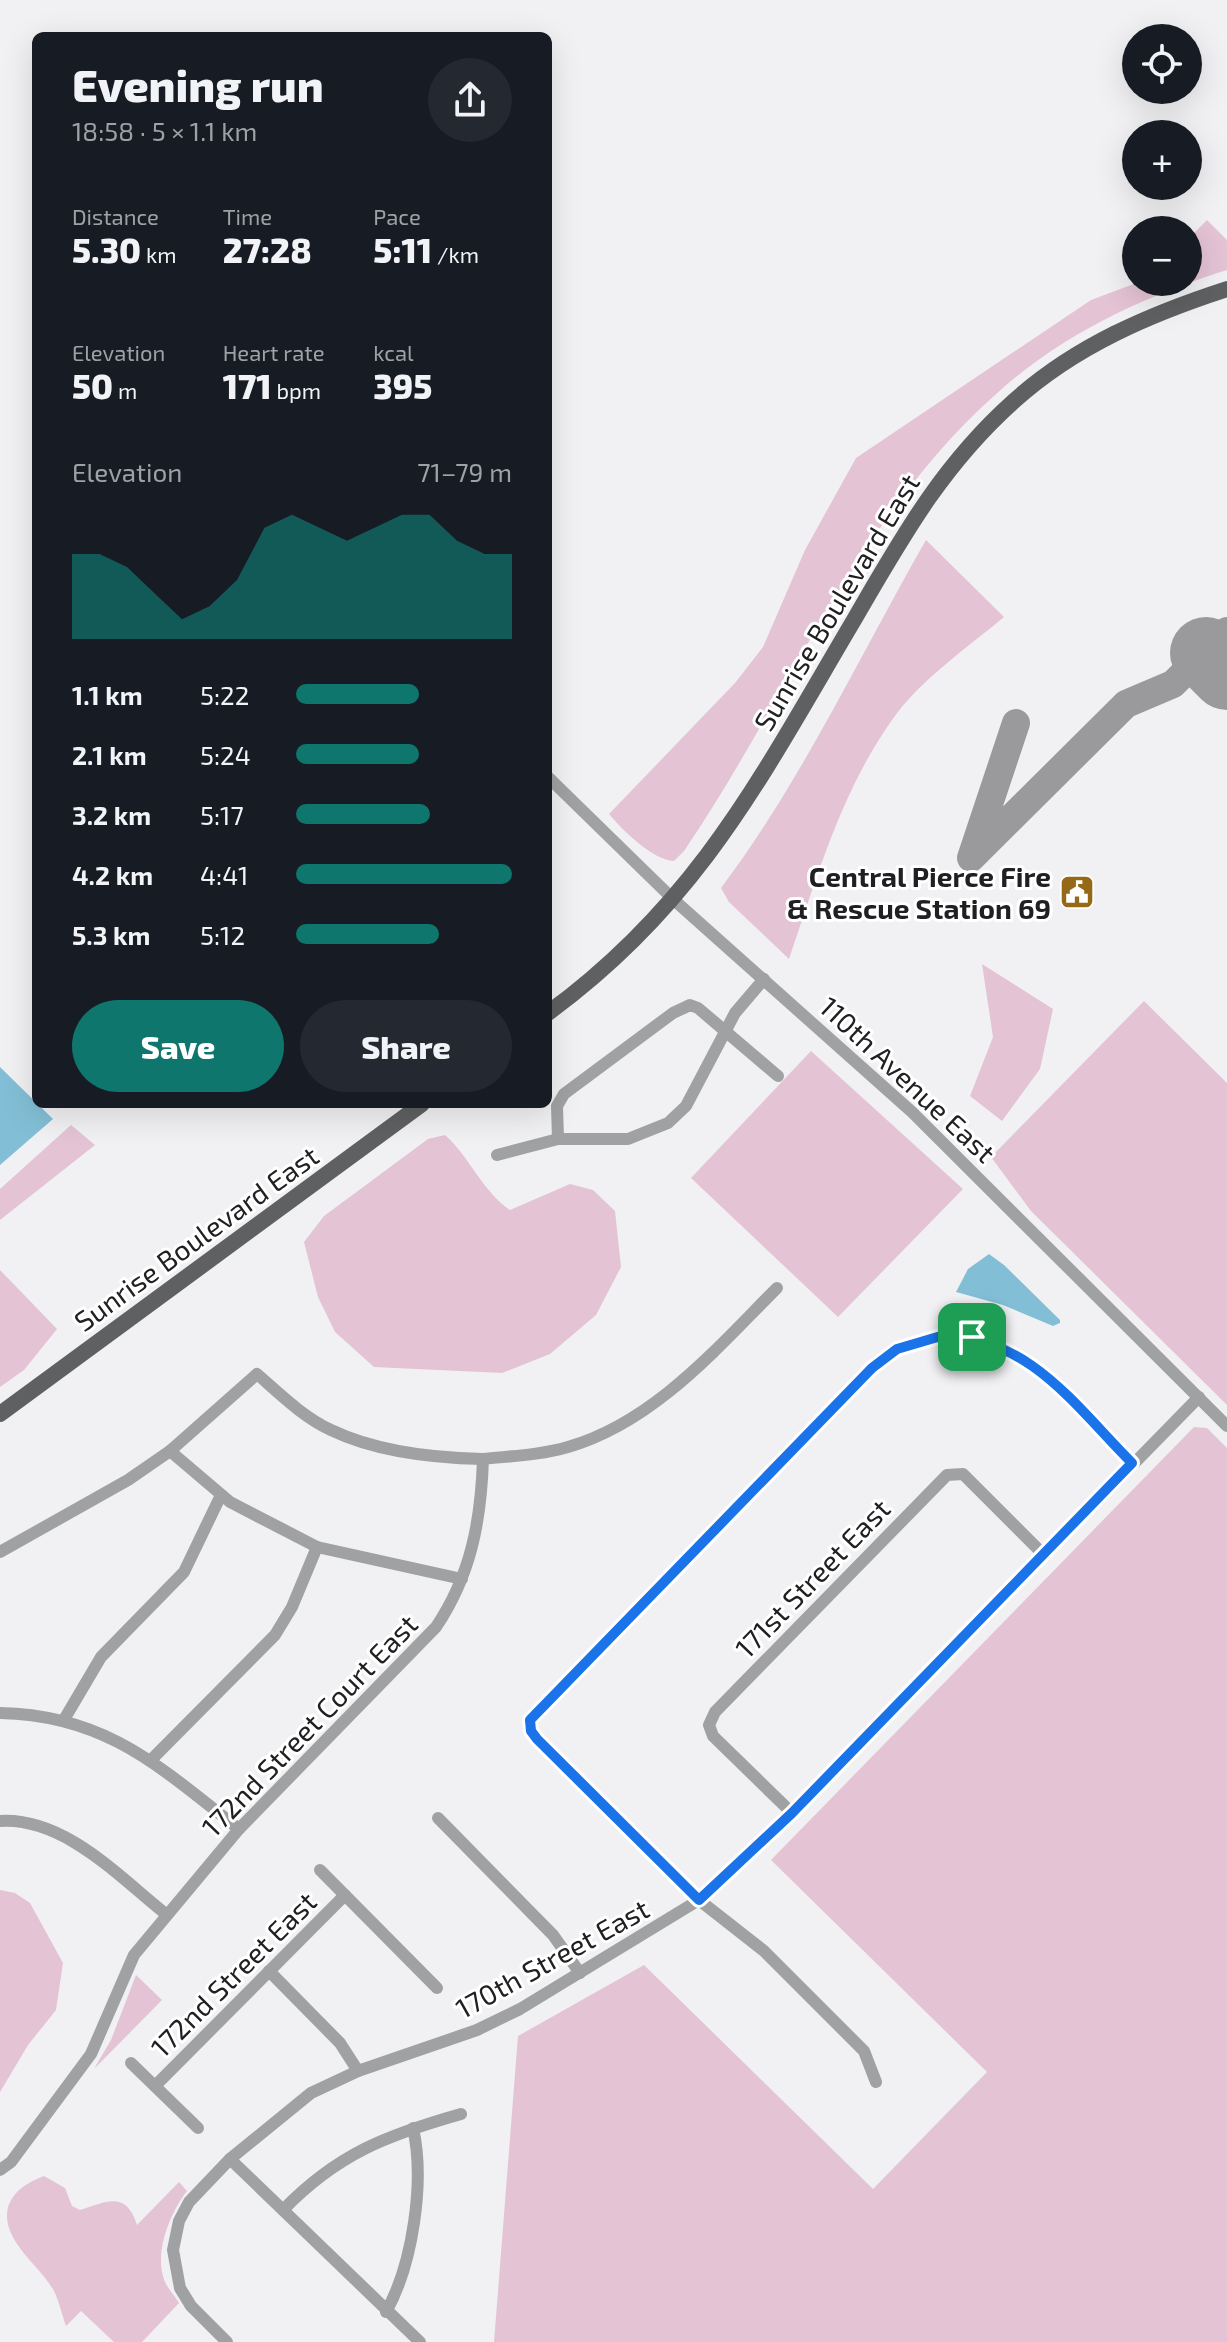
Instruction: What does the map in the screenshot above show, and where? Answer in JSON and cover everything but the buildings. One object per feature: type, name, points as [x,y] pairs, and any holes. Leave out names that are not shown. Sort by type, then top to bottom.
[{"type":"main road","name":"Sunrise Boulevard East","points":[[552,1010],[601,972],[674,900],[717,847],[759,782],[922,502],[967,447],[1016,399],[1084,350],[1149,316],[1227,289]]},
{"type":"main road","name":"Sunrise Boulevard East","points":[[0,1414],[417,1108]]},
{"type":"street","name":"110th Avenue East","points":[[552,781],[674,900],[912,1112],[1227,1426]]},
{"type":"street","points":[[497,1155],[558,1139],[628,1139],[668,1123],[686,1106],[724,1029],[764,979]]},
{"type":"street","points":[[558,1139],[557,1106],[564,1094],[673,1013],[690,1005],[724,1029],[778,1076]]},
{"type":"street","points":[[0,1552],[128,1480],[170,1451],[257,1374],[302,1412],[331,1430],[438,1458],[483,1459],[568,1447],[602,1434],[663,1396],[777,1288]]},
{"type":"street","points":[[876,2082],[864,2051],[764,1951],[699,1900],[537,1739],[529,1724],[536,1711],[762,1480],[872,1368],[897,1349],[926,1339],[954,1336],[988,1341],[1014,1351],[1042,1373],[1132,1463]]},
{"type":"street","name":"170th Street East","points":[[227,2342],[191,2306],[176,2278],[174,2236],[185,2208],[230,2159],[290,2107],[358,2071],[477,2030],[580,1973],[699,1900],[792,1813],[1199,1397]]},
{"type":"street","points":[[170,1451],[221,1495],[317,1547],[462,1579]]},
{"type":"street","name":"172nd Street Court East","points":[[0,2170],[11,2162],[91,2054],[124,1971],[167,1915],[239,1829],[417,1650],[450,1606],[478,1527],[483,1459]]},
{"type":"street","name":"171st Street East","points":[[792,1813],[722,1746],[709,1725],[715,1712],[947,1475],[956,1472],[963,1474],[1043,1554]]},
{"type":"street","points":[[65,1718],[101,1657],[184,1572],[221,1495]]},
{"type":"street","points":[[151,1760],[275,1635],[292,1607],[317,1547]]},
{"type":"street","points":[[0,1713],[65,1718],[91,1728],[151,1760],[239,1829]]},
{"type":"street","points":[[438,1818],[553,1935],[580,1973]]},
{"type":"street","points":[[0,1821],[42,1827],[81,1846],[167,1915]]},
{"type":"street","points":[[320,1870],[437,1988]]},
{"type":"street","name":"172nd Street East","points":[[155,2086],[345,1895]]},
{"type":"street","points":[[269,1971],[340,2043],[358,2071]]},
{"type":"street","points":[[131,2063],[198,2128]]},
{"type":"street","points":[[283,2210],[330,2167],[384,2137],[461,2114]]},
{"type":"street","points":[[386,2312],[400,2282],[416,2192],[418,2158],[413,2128]]},
{"type":"street","points":[[230,2159],[420,2342]]},
{"type":"shaded area","points":[[1207,220],[1227,240],[1227,270],[1202,279],[1202,225]]},
{"type":"shaded area","points":[[1122,288],[1122,296],[1155,296],[1103,320],[1046,354],[994,396],[945,445],[901,498],[862,555],[684,851],[674,861],[666,859],[630,836],[609,814],[735,683],[763,647],[805,550],[856,458],[1091,300]]},
{"type":"shaded area","points":[[926,540],[1004,617],[916,691],[874,748],[844,806],[789,959],[729,902],[721,888],[804,761]]},
{"type":"shaded area","points":[[982,964],[1053,1009],[1040,1069],[1002,1121],[970,1096],[993,1037]]},
{"type":"shaded area","points":[[1144,1001],[1227,1083],[1227,1405],[1031,1211],[991,1157]]},
{"type":"shaded area","points":[[811,1051],[963,1189],[838,1317],[691,1178]]},
{"type":"shaded area","points":[[71,1125],[95,1145],[0,1220],[0,1189]]},
{"type":"shaded area","points":[[445,1135],[492,1193],[510,1210],[570,1184],[593,1190],[615,1211],[621,1267],[596,1315],[550,1354],[502,1373],[374,1367],[335,1332],[318,1297],[304,1242],[324,1216],[428,1139]]},
{"type":"shaded area","points":[[0,1270],[57,1329],[24,1370],[0,1387]]},
{"type":"shaded area","points":[[1194,1427],[1207,1428],[1227,1448],[1227,2342],[494,2342],[518,2036],[644,1965],[873,2189],[987,2072],[771,1860]]},
{"type":"shaded area","points":[[0,1890],[15,1893],[30,1903],[63,1963],[56,2010],[28,2045],[0,2092]]},
{"type":"shaded area","points":[[136,1975],[162,2000],[94,2069],[111,2040]]},
{"type":"shaded area","points":[[44,2176],[65,2188],[72,2206],[80,2210],[107,2202],[121,2203],[127,2207],[137,2225],[179,2182],[187,2191],[169,2222],[161,2259],[165,2282],[179,2303],[142,2342],[114,2342],[81,2311],[66,2326],[48,2281],[15,2241],[7,2219],[8,2207],[22,2187]]},
{"type":"water","points":[[0,1067],[32,1098],[32,1108],[42,1108],[53,1119],[0,1165]]},
{"type":"water","points":[[989,1254],[1004,1265],[1060,1323],[1053,1326],[1003,1305],[956,1292],[968,1269]]},
{"type":"taxiway","points":[[1016,723],[971,858],[1126,704],[1173,684],[1227,631]]},
{"type":"runway","points":[[1206,653],[1227,674]]},
{"type":"place","name":"Central Pierce Fire & Rescue Station 69","points":[[1077,892]]},
{"type":"route","points":[[941,1336],[972,1337],[1000,1345],[1026,1359],[1132,1463],[792,1813],[730,1875],[699,1900],[537,1739],[531,1731],[530,1720],[872,1368],[897,1349],[911,1343],[941,1336]]}]
